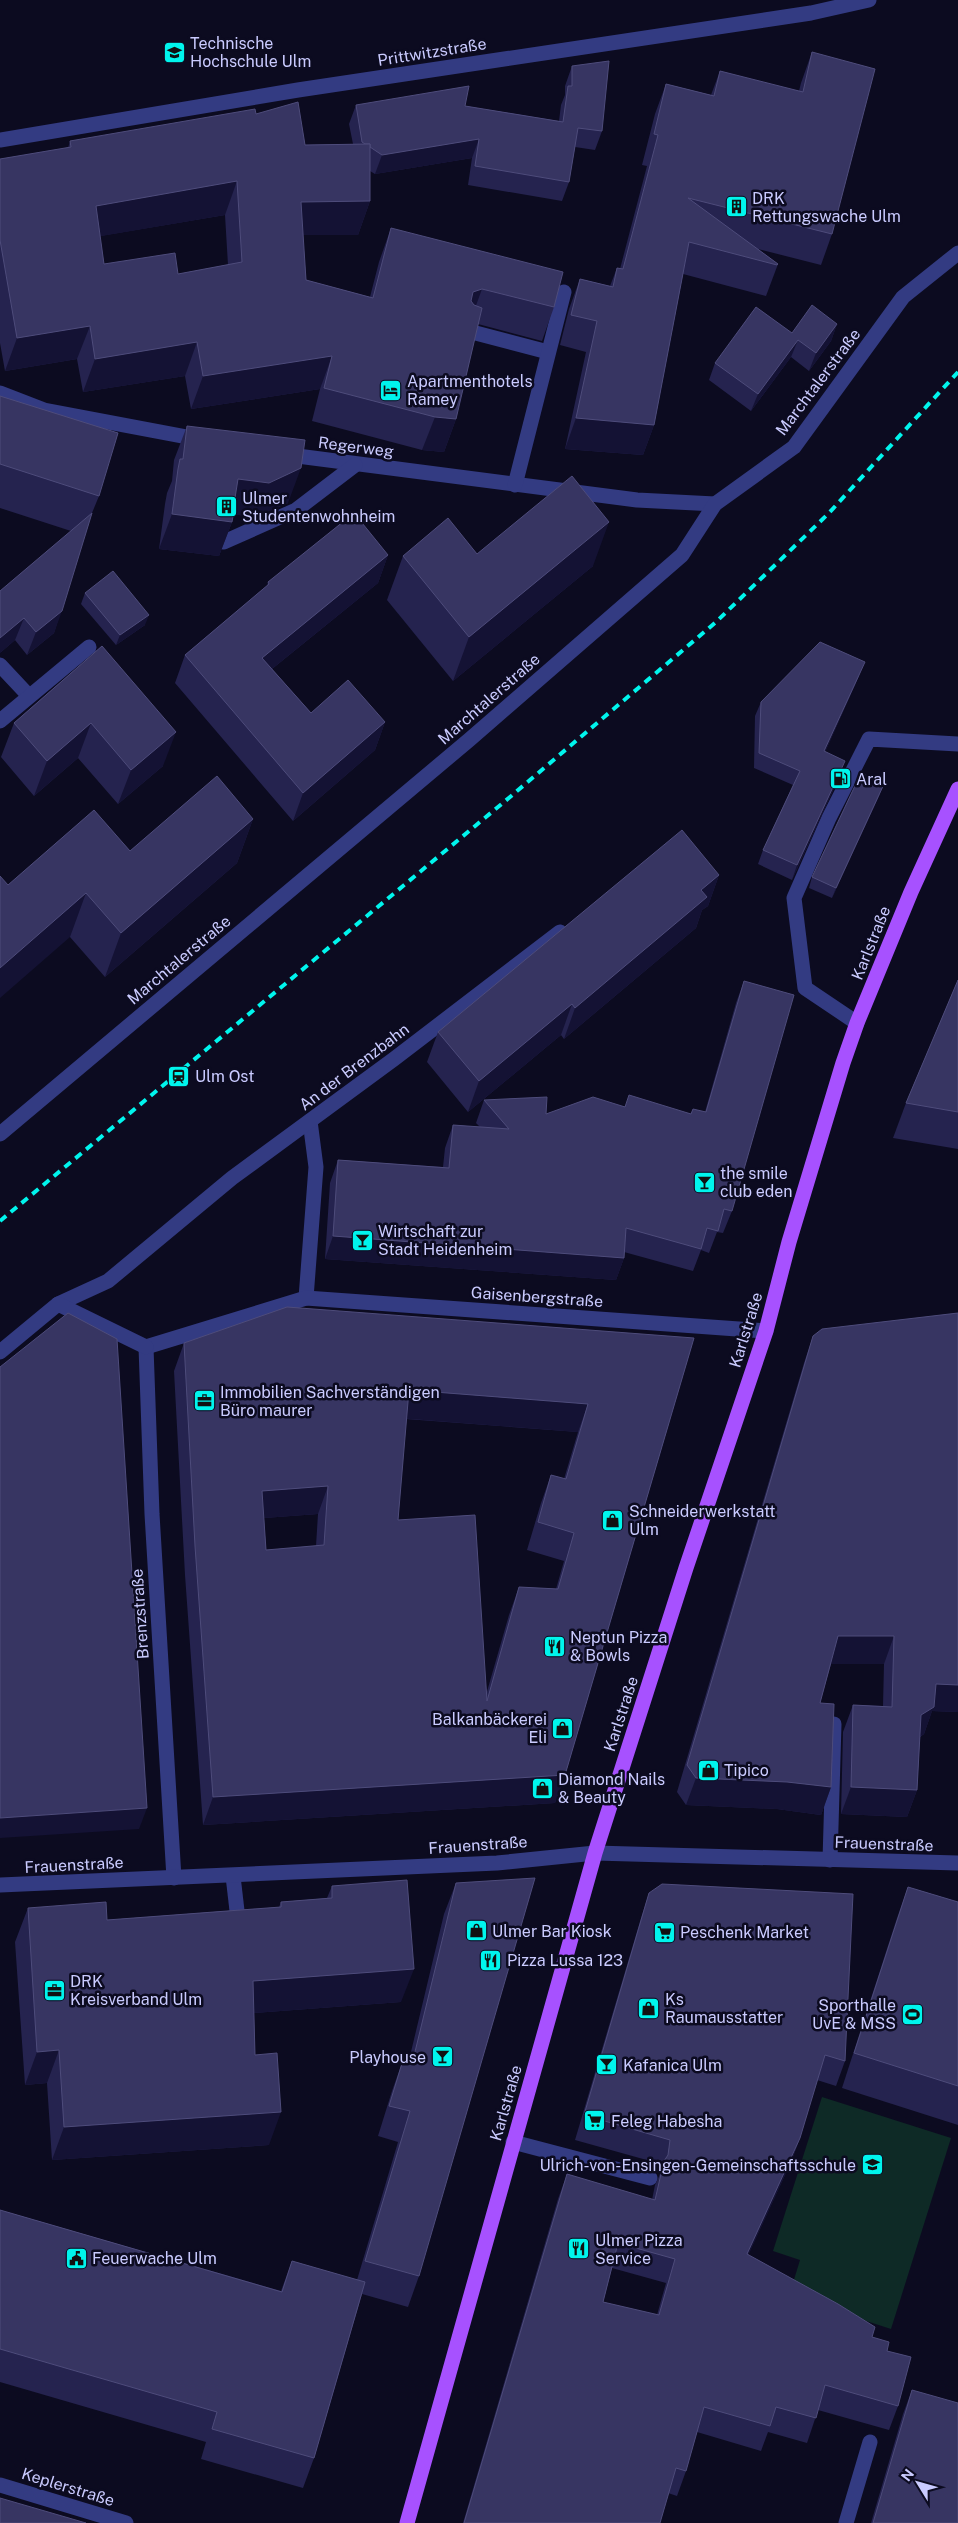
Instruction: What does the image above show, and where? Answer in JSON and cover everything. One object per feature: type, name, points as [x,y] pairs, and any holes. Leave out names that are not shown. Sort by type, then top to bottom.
[{"type":"main road","name":"Karlstraße","points":[[407,2523],[596,1853],[686,1568],[766,1331],[789,1242],[857,1023],[911,892],[958,788]]},
{"type":"street","name":"Prittwitzstraße","points":[[0,140],[298,90],[811,13],[869,0]]},
{"type":"street","name":"Marchtalerstraße","points":[[0,1134],[469,740],[682,555],[714,504],[794,447],[903,297],[958,253]]},
{"type":"street","points":[[515,485],[564,292]]},
{"type":"street","points":[[468,331],[548,352]]},
{"type":"street","points":[[2,397],[44,410],[219,443]]},
{"type":"street","name":"Regerweg","points":[[266,452],[331,462],[637,500],[714,504]]},
{"type":"street","points":[[224,542],[296,510],[355,465]]},
{"type":"street","points":[[0,721],[89,647]]},
{"type":"street","points":[[0,665],[29,696]]},
{"type":"street","points":[[857,1023],[805,988],[794,898],[829,818],[869,739],[958,744]]},
{"type":"street","name":"An der Brenzbahn","points":[[0,1352],[58,1304],[108,1281],[232,1178],[573,922]]},
{"type":"street","points":[[306,1298],[316,1167],[310,1121]]},
{"type":"street","name":"Gaisenbergstraße","points":[[146,1347],[306,1298],[766,1331]]},
{"type":"street","points":[[58,1304],[146,1347]]},
{"type":"street","name":"Brenzstraße","points":[[146,1347],[152,1514],[174,1878]]},
{"type":"street","points":[[830,1860],[834,1724]]},
{"type":"street","name":"Frauenstraße","points":[[0,1885],[497,1863],[596,1853],[958,1863]]},
{"type":"street","points":[[234,1876],[239,1928]]},
{"type":"street","points":[[514,2142],[650,2178]]},
{"type":"street","points":[[846,2523],[870,2442]]},
{"type":"street","name":"Keplerstraße","points":[[0,2485],[126,2523]]},
{"type":"green space","points":[[822,2097],[951,2138],[891,2329],[789,2296],[800,2260],[773,2251]]},
{"type":"building","points":[[812,52],[875,69],[832,234],[688,198],[778,264],[689,242],[654,425],[576,418],[597,321],[571,315],[580,279],[613,287],[617,268],[623,269],[658,135],[654,134],[666,84],[714,96],[720,71],[803,92]]},
{"type":"building","points":[[609,61],[602,131],[578,128],[569,182],[475,166],[479,139],[382,155],[370,147],[370,144],[362,142],[356,105],[469,86],[465,106],[563,122],[568,86],[572,86],[572,66]]},
{"type":"building","points":[[298,102],[305,145],[370,144],[370,201],[301,202],[306,280],[373,298],[391,228],[563,272],[554,307],[482,289],[473,292],[471,301],[474,305],[482,308],[456,419],[435,417],[324,388],[332,356],[203,376],[197,342],[95,359],[90,326],[17,338],[0,240],[0,159],[71,147],[70,141],[255,109],[256,114]],"holes":[[[237,181],[242,262],[178,274],[175,253],[104,264],[96,206]]]},
{"type":"building","points":[[812,305],[837,324],[816,353],[798,340],[758,394],[715,363],[756,307],[792,333]]},
{"type":"building","points":[[0,396],[118,433],[99,496],[0,464]]},
{"type":"building","points":[[187,426],[305,440],[301,468],[269,483],[238,479],[235,498],[227,506],[228,512],[233,516],[232,522],[172,514],[178,469],[180,459],[183,459]]},
{"type":"building","points":[[572,476],[609,522],[469,637],[403,556],[448,518],[477,554]]},
{"type":"building","points":[[92,513],[62,611],[36,632],[24,618],[0,638],[0,591]]},
{"type":"building","points":[[354,513],[388,555],[262,658],[311,713],[348,680],[385,722],[303,793],[185,655],[269,584],[268,582]]},
{"type":"building","points":[[113,571],[149,615],[120,635],[85,593]]},
{"type":"building","points":[[820,642],[865,662],[824,751],[845,761],[797,865],[763,850],[800,771],[759,753],[761,702]]},
{"type":"building","points":[[102,646],[176,732],[131,770],[91,723],[47,761],[14,723]]},
{"type":"building","points":[[861,773],[884,784],[836,888],[812,877]]},
{"type":"building","points":[[217,776],[253,819],[121,933],[86,893],[0,968],[0,876],[8,885],[94,810],[130,851]]},
{"type":"building","points":[[682,830],[719,875],[701,890],[707,897],[575,1008],[572,1004],[479,1081],[438,1032]]},
{"type":"building","points":[[958,980],[958,1112],[906,1103]]},
{"type":"building","points":[[744,981],[794,995],[732,1211],[724,1209],[718,1231],[707,1228],[701,1249],[626,1228],[624,1258],[333,1236],[338,1160],[449,1168],[453,1125],[509,1129],[484,1100],[547,1097],[546,1114],[593,1097],[625,1107],[629,1095],[691,1114],[693,1109],[706,1112]]},
{"type":"building","points":[[287,1307],[694,1338],[565,1775],[213,1797],[195,1546],[184,1343]],"holes":[[[409,1390],[588,1404],[566,1479],[551,1475],[538,1522],[574,1533],[558,1589],[519,1587],[487,1701],[475,1515],[398,1520]],[[328,1486],[324,1545],[266,1550],[262,1491]]]},
{"type":"building","points":[[68,1313],[117,1339],[147,1808],[0,1818],[0,1367]]},
{"type":"building","points":[[958,1313],[958,1685],[936,1684],[934,1707],[921,1715],[917,1790],[851,1787],[853,1705],[892,1707],[894,1636],[838,1636],[820,1703],[834,1704],[831,1787],[787,1782],[696,1778],[687,1765],[813,1336],[822,1329]]},
{"type":"building","points":[[535,1878],[419,2276],[365,2261],[410,2111],[389,2106],[403,2060],[405,2061],[407,2056],[414,2056],[456,1883]]},
{"type":"building","points":[[407,1880],[414,1969],[253,1981],[255,2055],[277,2053],[281,2112],[64,2127],[59,2050],[37,2052],[28,1908],[106,1902],[107,1920],[281,1907],[281,1902],[332,1898],[332,1886]]},
{"type":"building","points":[[662,1884],[853,1894],[845,2061],[825,2055],[800,2138],[747,2254],[838,2304],[875,2327],[872,2337],[889,2342],[887,2351],[911,2357],[898,2406],[825,2385],[816,2418],[776,2407],[770,2426],[704,2407],[686,2471],[676,2468],[660,2523],[464,2523],[567,2174],[655,2200],[664,2161],[668,2155],[670,2140],[584,2115],[649,1893]],"holes":[[[618,2243],[675,2259],[659,2315],[603,2302]]]},
{"type":"building","name":"Sporthalle UvE & MSS","points":[[908,1887],[958,1902],[958,2086],[854,2053]]},
{"type":"building","points":[[0,2210],[282,2292],[292,2261],[365,2282],[314,2458],[212,2429],[217,2412],[0,2349]]},
{"type":"building","points":[[912,2390],[958,2403],[958,2523],[873,2523]]},
{"type":"building","points":[[0,2498],[86,2523],[0,2523]]},
{"type":"railway","points":[[0,1221],[510,797],[716,622],[829,513],[958,372]]},
{"type":"place","name":"Technische Hochschule Ulm","points":[[174,52]]},
{"type":"place","name":"DRK Rettungswache Ulm","points":[[736,207]]},
{"type":"place","name":"Apartmenthotels Ramey","points":[[391,390]]},
{"type":"place","name":"Ulmer Studentenwohnheim","points":[[226,507]]},
{"type":"place","name":"Aral","points":[[840,779]]},
{"type":"place","name":"Ulm Ost","points":[[179,1076]]},
{"type":"place","name":"the smile club eden","points":[[704,1182]]},
{"type":"place","name":"Wirtschaft zur Stadt Heidenheim","points":[[362,1240]]},
{"type":"place","name":"Immobilien Sachverständigen Büro maurer","points":[[204,1401]]},
{"type":"place","name":"Schneiderwerkstatt Ulm","points":[[613,1520]]},
{"type":"place","name":"Neptun Pizza & Bowls","points":[[554,1646]]},
{"type":"place","name":"Balkanbäckerei Eli","points":[[563,1728]]},
{"type":"place","name":"Tipico","points":[[708,1770]]},
{"type":"place","name":"Diamond Nails & Beauty","points":[[542,1788]]},
{"type":"place","name":"Ulmer Bar Kiosk","points":[[476,1931]]},
{"type":"place","name":"Peschenk Market","points":[[664,1932]]},
{"type":"place","name":"Pizza Lussa 123","points":[[491,1960]]},
{"type":"place","name":"DRK Kreisverband Ulm","points":[[54,1990]]},
{"type":"place","name":"Ks Raumausstatter","points":[[649,2008]]},
{"type":"place","name":"Sporthalle UvE & MSS","points":[[912,2014]]},
{"type":"place","name":"Playhouse","points":[[442,2057]]},
{"type":"place","name":"Kafanica Ulm","points":[[607,2065]]},
{"type":"place","name":"Feleg Habesha","points":[[595,2121]]},
{"type":"place","name":"Ulrich-von-Ensingen-Gemeinschaftsschule","points":[[872,2165]]},
{"type":"place","name":"Ulmer Pizza Service","points":[[579,2249]]},
{"type":"place","name":"Feuerwache Ulm","points":[[76,2258]]}]
